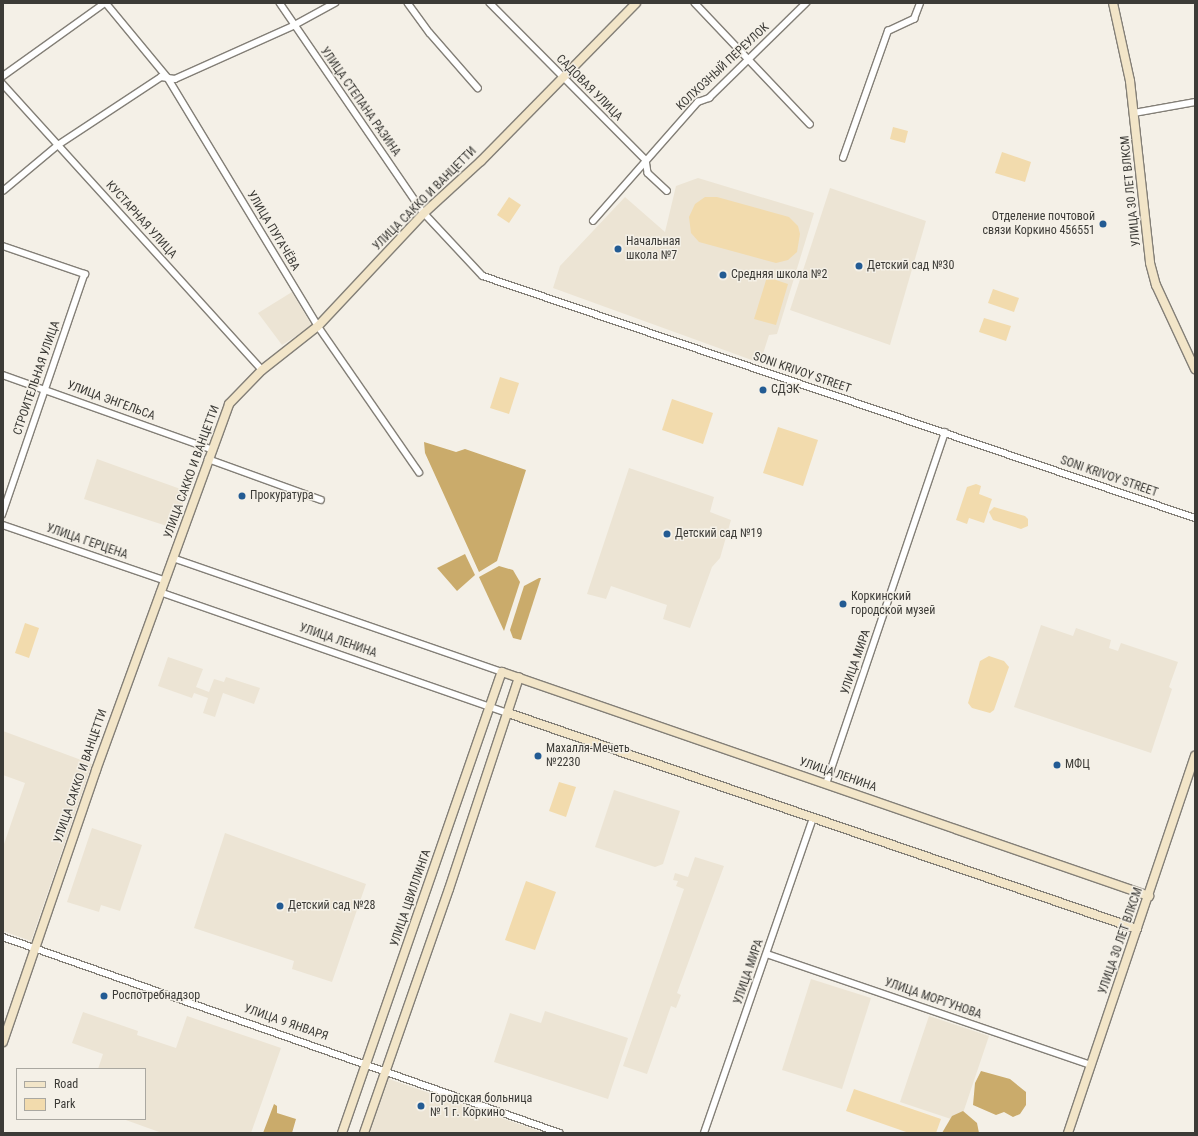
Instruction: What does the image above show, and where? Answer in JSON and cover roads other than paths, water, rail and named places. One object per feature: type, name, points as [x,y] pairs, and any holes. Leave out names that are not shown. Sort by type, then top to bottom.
[{"type":"street","points":[[3,76],[105,3]]},
{"type":"street","name":"УЛИЦА ПУГАЧЁВА","points":[[105,3],[168,78],[318,326],[419,472]]},
{"type":"street","name":"УЛИЦА СТЕПАНА РАЗИНА","points":[[280,3],[293,26],[424,213]]},
{"type":"street","points":[[3,191],[58,145],[161,77],[175,79],[293,26],[335,3]]},
{"type":"street","points":[[408,3],[430,33],[478,88]]},
{"type":"street","name":"САДОВАЯ УЛИЦА","points":[[490,3],[562,78],[646,160],[648,174],[667,191]]},
{"type":"street","name":"УЛИЦА САККО И ВАНЦЕТТИ","points":[[3,1042],[164,580],[211,449],[229,404],[262,370],[318,326],[424,213],[480,162],[636,3]]},
{"type":"street","points":[[695,3],[749,58],[810,124]]},
{"type":"street","name":"КОЛХОЗНЫЙ ПЕРЕУЛОК","points":[[593,221],[698,102],[709,98],[806,3]]},
{"type":"street","points":[[843,158],[888,31],[914,19],[920,3]]},
{"type":"street","name":"УЛИЦА 30 ЛЕТ ВЛКСМ","points":[[1114,3],[1124,47],[1134,113],[1150,263],[1156,284],[1195,370]]},
{"type":"street","name":"КУСТАРНАЯ УЛИЦА","points":[[3,84],[262,370]]},
{"type":"street","points":[[1134,113],[1195,102]]},
{"type":"street","name":"SONI KRIVOY STREET","points":[[424,213],[483,276],[1195,518]]},
{"type":"street","name":"СТРОИТЕЛЬНАЯ УЛИЦА","points":[[3,246],[85,274],[44,388],[3,514]]},
{"type":"street","name":"УЛИЦА ЭНГЕЛЬСА","points":[[3,375],[44,388],[211,449]]},
{"type":"street","name":"УЛИЦА МИРА","points":[[826,784],[945,433]]},
{"type":"street","points":[[208,460],[320,500]]},
{"type":"street","name":"УЛИЦА ГЕРЦЕНА","points":[[3,524],[164,580]]},
{"type":"street","name":"УЛИЦА ЛЕНИНА","points":[[173,558],[1149,896]]},
{"type":"street","name":"УЛИЦА ЛЕНИНА","points":[[160,592],[1137,929]]},
{"type":"street","name":"УЛИЦА ЦВИЛЛИНГА","points":[[342,1133],[502,672]]},
{"type":"street","points":[[364,1133],[519,677]]},
{"type":"street","name":"УЛИЦА 30 ЛЕТ ВЛКСМ","points":[[1068,1133],[1195,756]]},
{"type":"street","name":"УЛИЦА МИРА","points":[[704,1133],[813,818]]},
{"type":"street","name":"УЛИЦА 9 ЯНВАРЯ","points":[[3,937],[366,1063],[385,1073],[560,1133]]},
{"type":"street","name":"УЛИЦА МОРГУНОВА","points":[[767,954],[1091,1065]]},
{"type":"place","name":"Отделение почтовой связи Коркино 456551","points":[[1103,224]]},
{"type":"place","name":"Начальная школа №7","points":[[618,249]]},
{"type":"place","name":"Детский сад №30","points":[[859,266]]},
{"type":"place","name":"Средняя школа №2","points":[[723,275]]},
{"type":"place","name":"СДЭК","points":[[763,390]]},
{"type":"place","name":"Прокуратура","points":[[242,496]]},
{"type":"place","name":"Детский сад №19","points":[[667,534]]},
{"type":"place","name":"Коркинский городской музей","points":[[843,604]]},
{"type":"place","name":"Махалля-Мечеть №2230","points":[[538,756]]},
{"type":"place","name":"МФЦ","points":[[1057,765]]},
{"type":"place","name":"Детский сад №28","points":[[280,906]]},
{"type":"place","name":"Роспотребнадзор","points":[[104,996]]},
{"type":"place","name":"Городская больница № 1 г. Коркино","points":[[421,1106]]}]
